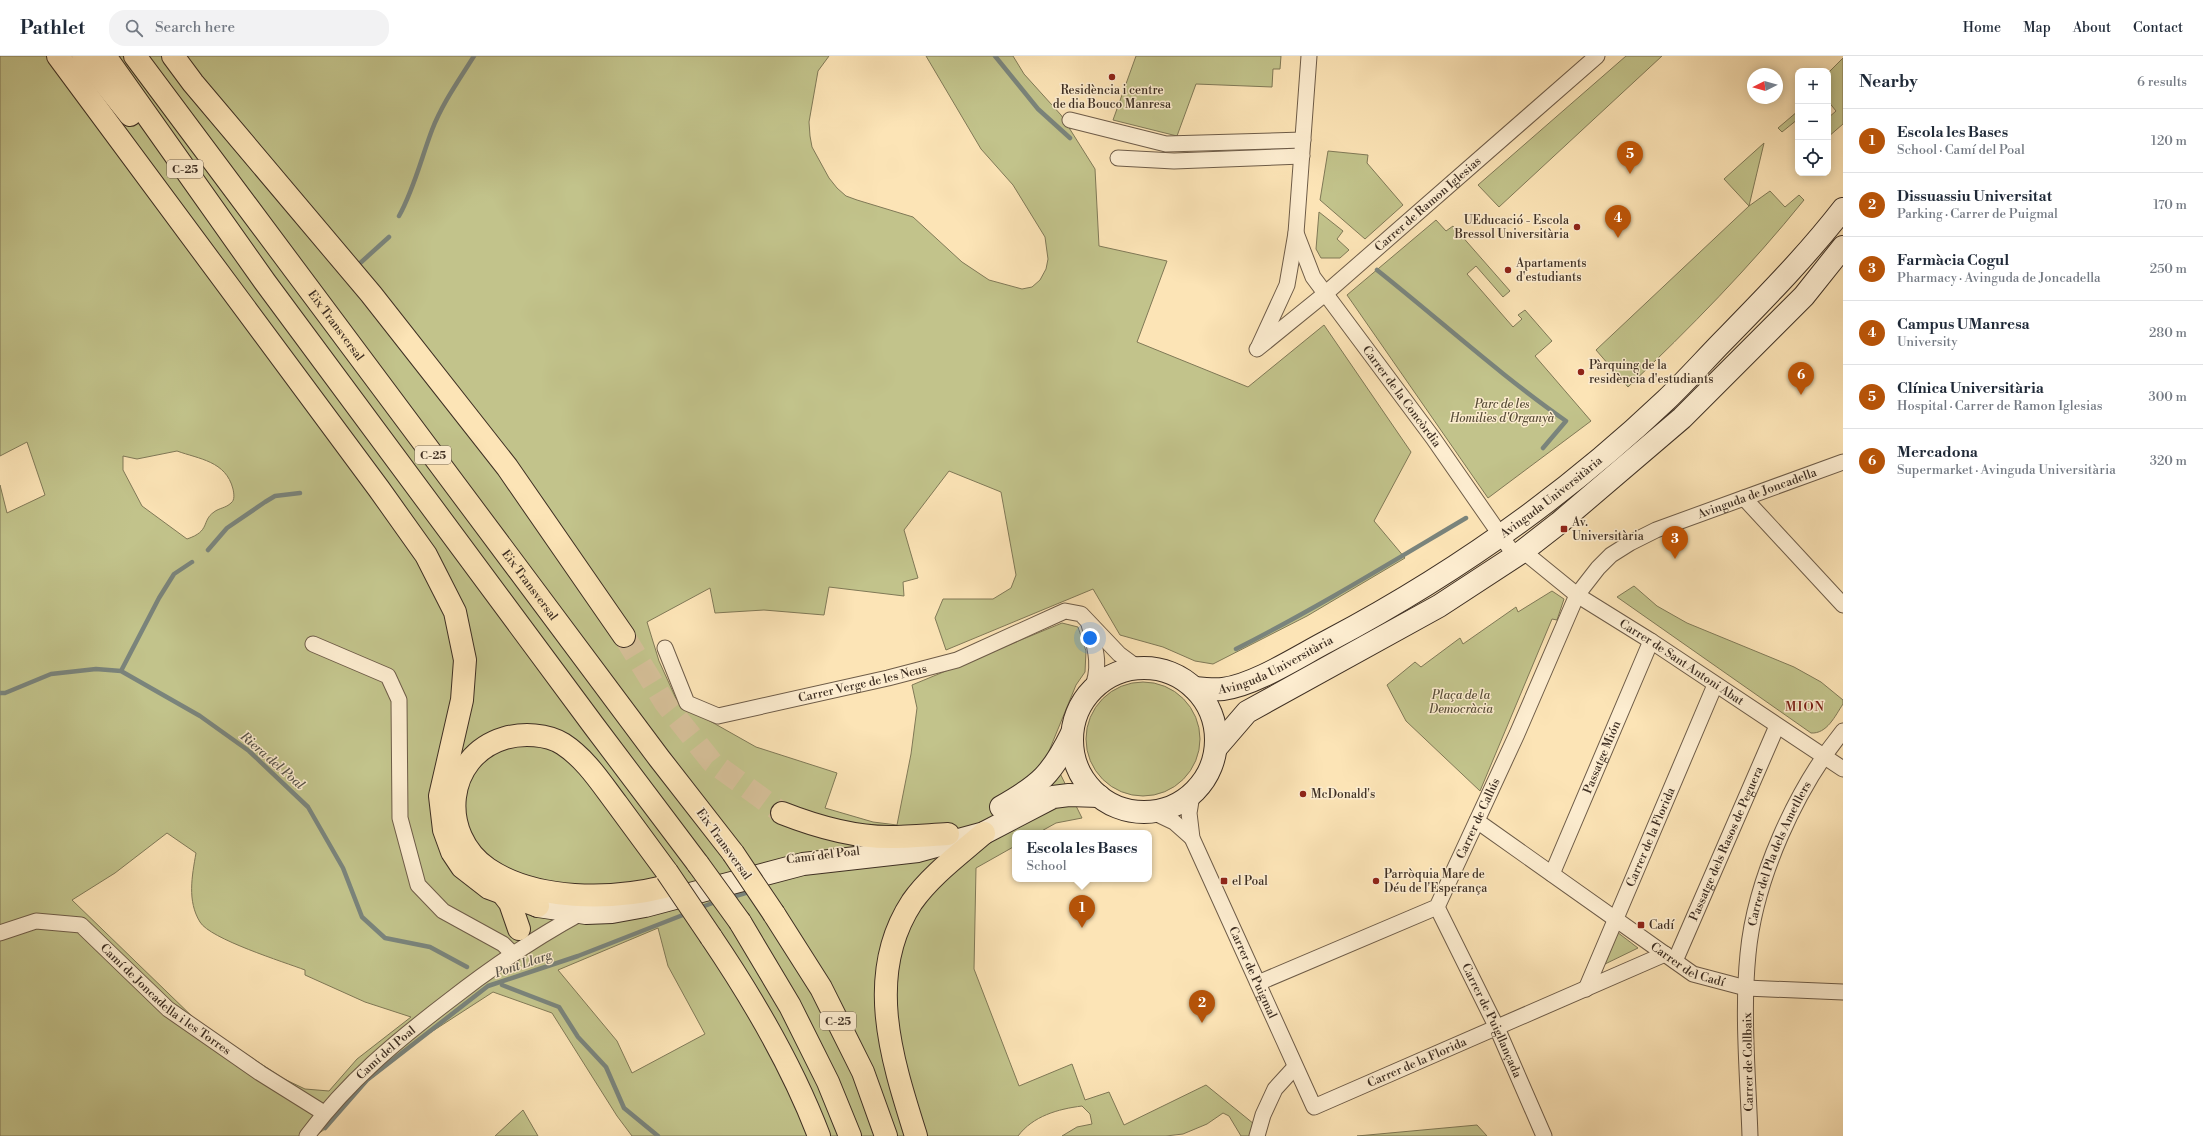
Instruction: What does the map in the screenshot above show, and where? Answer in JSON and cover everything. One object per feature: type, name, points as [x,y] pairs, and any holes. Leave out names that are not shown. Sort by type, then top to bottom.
[{"type":"highway","points":[[58,56],[379,489],[426,556],[455,612],[465,660],[462,700],[440,796],[444,830],[452,852],[462,867],[489,888],[538,906]]},
{"type":"highway","points":[[83,56],[265,282]]},
{"type":"highway","name":"C-25","points":[[105,56],[265,282],[740,922],[790,1006],[828,1082],[850,1136]]},
{"type":"highway","name":"Eix Transversal","points":[[135,56],[655,752],[733,853],[774,914],[825,995],[863,1072],[886,1136]]},
{"type":"highway","points":[[173,56],[193,83],[371,294],[507,467],[624,636]]},
{"type":"highway","points":[[666,880],[634,893],[589,896],[538,889],[500,876],[474,858],[465,846],[458,832],[454,815],[455,796],[458,782],[464,769],[484,748],[497,740],[514,735],[531,735],[548,738],[561,743],[578,754],[596,775],[666,880],[711,937],[745,987],[778,1046],[819,1136]]},
{"type":"highway","points":[[782,813],[811,825],[871,836],[948,834]]},
{"type":"highway","points":[[916,1136],[900,1086],[889,1042],[884,992],[888,961],[896,932],[912,902],[933,878],[984,833]]},
{"type":"highway","points":[[503,894],[510,903],[517,944]]},
{"type":"street","name":"Carrer de la Concòrdia","points":[[1257,349],[1287,285],[1296,233],[1308,56]]},
{"type":"street","name":"Carrer de Ramon Iglesias","points":[[1257,349],[1326,293],[1597,56]]},
{"type":"street","points":[[1070,120],[1166,144],[1303,140]]},
{"type":"street","points":[[1118,158],[1174,161],[1302,156]]},
{"type":"street","name":"Avinguda Universitària","points":[[1194,688],[1223,689],[1247,682],[1273,670],[1427,586],[1501,537],[1598,460],[1666,400],[1784,279],[1843,209]]},
{"type":"street","name":"Carrer de la Concòrdia","points":[[1296,233],[1312,276],[1433,438],[1501,537],[1519,554]]},
{"type":"street","name":"Avinguda Universitària","points":[[1216,748],[1247,712],[1388,636],[1439,606],[1519,554],[1618,474],[1682,418],[1804,296],[1843,247]]},
{"type":"street","name":"Avinguda de Joncadella","points":[[1577,595],[1598,568],[1611,555],[1630,543],[1656,530],[1843,462]]},
{"type":"street","points":[[1744,498],[1843,605]]},
{"type":"street","name":"Carrer de Sant Antoni Abat","points":[[1519,554],[1577,595],[1651,641],[1843,769]]},
{"type":"street","name":"Carrer de Callús","points":[[1436,907],[1477,821],[1577,595]]},
{"type":"street","name":"Carrer Verge de les Neus","points":[[665,648],[687,703],[718,716],[888,678],[957,660],[1065,611],[1081,614],[1119,654],[1138,668]]},
{"type":"street","points":[[1088,621],[1097,655],[1098,667],[1096,680],[1091,691],[1080,707],[1072,733],[1074,757],[1079,772],[1098,796],[1124,810],[1154,812],[1178,804],[1192,795],[1206,777],[1216,748],[1216,732],[1212,716],[1205,701],[1194,688],[1169,672],[1154,668],[1138,668],[1123,671],[1109,677],[1091,691]]},
{"type":"street","name":"Passatge Mión","points":[[1552,874],[1651,641]]},
{"type":"street","points":[[313,644],[388,676],[400,700],[400,818],[418,885],[443,911],[503,944],[517,944],[581,912]]},
{"type":"street","name":"Carrer de la Florida","points":[[1586,989],[1715,685]]},
{"type":"street","name":"Passatge dels Rasos de Peguera","points":[[1670,958],[1777,726]]},
{"type":"street","name":"Carrer del Pla dels Ametllers","points":[[1746,988],[1748,953],[1760,895],[1791,813],[1823,756],[1843,731]]},
{"type":"street","name":"Camí del Poal","points":[[538,906],[553,902],[585,904],[623,902],[647,898],[666,880],[820,854],[904,846],[948,834],[973,824],[1041,782],[1051,771],[1072,733]]},
{"type":"street","name":"Camí del Poal","points":[[538,906],[581,912],[612,912],[645,906],[790,867],[918,851],[984,833],[1053,797],[1069,795],[1098,796]]},
{"type":"street","name":"Carrer de Puigmal","points":[[1192,795],[1189,813],[1192,838],[1314,1107]]},
{"type":"street","name":"Carrer de Puigmal","points":[[1154,812],[1174,822],[1192,838]]},
{"type":"street","name":"Carrer del Cadí","points":[[1477,821],[1693,974],[1746,988],[1843,992]]},
{"type":"street","points":[[517,944],[528,913],[538,906]]},
{"type":"street","points":[[1258,983],[1436,907]]},
{"type":"street","name":"Carrer de Puigllançada","points":[[1436,907],[1496,1028],[1544,1136]]},
{"type":"street","name":"Camí de Joncadella i les Torres","points":[[0,933],[36,921],[81,925],[168,1009],[260,1073],[324,1114]]},
{"type":"street","name":"Camí del Poal","points":[[307,1136],[324,1114],[361,1073],[396,1041],[490,971],[517,944]]},
{"type":"street","name":"Carrer de la Florida","points":[[1314,1107],[1586,989],[1670,958]]},
{"type":"street","name":"Carrer de Collbaix","points":[[1746,988],[1750,1136]]},
{"type":"street","points":[[1257,1136],[1263,1115],[1275,1089],[1295,1067]]},
{"type":"green space","points":[[0,56],[829,56],[818,71],[809,122],[812,147],[829,178],[837,188],[846,196],[913,217],[962,262],[989,280],[1022,289],[1032,287],[1040,280],[1046,269],[1048,259],[1045,237],[1013,185],[981,149],[926,56],[1013,56],[1024,74],[1061,115],[1095,169],[1099,246],[1167,261],[1137,342],[1248,387],[1324,325],[1411,452],[1374,521],[1405,558],[1307,616],[1213,664],[1195,661],[1163,647],[1120,635],[1093,589],[946,650],[935,618],[943,599],[993,599],[1011,588],[1016,575],[1001,492],[949,471],[904,530],[918,578],[903,582],[904,596],[829,587],[824,615],[764,610],[715,613],[710,588],[647,622],[659,661],[678,703],[756,747],[837,773],[825,808],[873,822],[897,825],[911,754],[917,708],[912,685],[1062,623],[1078,627],[1086,651],[1085,672],[1076,685],[1049,751],[1082,818],[1056,823],[1043,830],[1012,830],[1012,848],[976,868],[974,969],[1019,1086],[1072,1064],[1085,1100],[1109,1092],[1124,1125],[1206,1085],[1254,1124],[1253,1136],[1241,1136],[1229,1116],[1223,1113],[1207,1124],[1183,1134],[1166,1136],[1062,1136],[1077,1127],[1092,1124],[1090,1114],[1082,1106],[1064,1109],[1047,1115],[1031,1123],[1018,1136],[632,1136],[617,1116],[552,1013],[493,992],[425,1036],[368,1081],[325,1129],[315,1136],[0,1136],[0,485],[7,513],[45,495],[27,442],[0,456]],"holes":[[[177,451],[211,462],[224,472],[233,489],[234,499],[227,506],[210,515],[200,533],[187,539],[142,506],[123,470],[123,456],[137,459]],[[167,833],[196,853],[192,879],[193,906],[200,922],[207,929],[232,943],[305,970],[305,975],[365,1002],[411,1017],[357,1059],[329,1091],[305,1089],[284,1079],[199,1023],[72,900],[115,873]],[[658,928],[668,966],[705,1034],[632,1073],[617,1041],[558,970]]]},
{"type":"green space","points":[[1136,56],[1281,56],[1280,69],[1273,69],[1272,87],[1196,84],[1177,136],[1113,120]]},
{"type":"green space","points":[[1626,56],[1662,56],[1499,207],[1478,185]]},
{"type":"green space","points":[[1843,58],[1843,124],[1831,134],[1831,115],[1836,111],[1831,105],[1831,70]]},
{"type":"green space","points":[[1795,114],[1795,121],[1782,132],[1778,128]]},
{"type":"green space","points":[[1764,143],[1749,206],[1724,179]]},
{"type":"green space","points":[[1328,151],[1368,155],[1367,163],[1403,205],[1365,239],[1320,200]]},
{"type":"green space","points":[[1770,191],[1785,207],[1799,195],[1804,200],[1719,296],[1628,387],[1596,350],[1749,206]]},
{"type":"green space","points":[[1319,212],[1343,231],[1337,239],[1349,250],[1340,258],[1321,258],[1316,249]]},
{"type":"green space","name":"Parc de les Homilies d'Organyà","points":[[1436,220],[1446,231],[1453,226],[1510,291],[1503,297],[1476,266],[1467,274],[1513,327],[1522,319],[1518,315],[1525,310],[1552,341],[1535,356],[1591,421],[1488,498],[1347,295]]},
{"type":"green space","points":[[1634,586],[1657,606],[1687,623],[1794,667],[1821,682],[1843,700],[1843,704],[1834,719],[1822,731],[1811,733],[1617,597]]},
{"type":"green space","name":"Plaça de la Democràcia","points":[[1552,591],[1564,599],[1557,620],[1552,619],[1480,791],[1406,721],[1387,685],[1415,662],[1421,667],[1460,638],[1463,644],[1516,607],[1518,612]]},
{"type":"green space","points":[[1143,682],[1165,686],[1175,691],[1191,707],[1196,717],[1200,739],[1196,761],[1191,771],[1175,787],[1165,792],[1143,796],[1121,792],[1111,787],[1095,771],[1090,761],[1086,739],[1090,717],[1095,707],[1111,691],[1121,686]]},
{"type":"green space","points":[[1617,932],[1638,948],[1603,965]]},
{"type":"green space","points":[[523,1110],[538,1136],[495,1136]]},
{"type":"green space","points":[[1477,1125],[1487,1136],[1357,1136]]},
{"type":"waterway","points":[[399,216],[413,185],[436,120],[451,92],[474,56]]},
{"type":"waterway","points":[[995,56],[1038,109],[1070,138]]},
{"type":"waterway","points":[[358,265],[389,237]]},
{"type":"waterway","points":[[1377,270],[1517,385],[1566,421],[1543,448]]},
{"type":"waterway","points":[[208,550],[227,528],[265,502],[275,496],[300,493]]},
{"type":"waterway","points":[[1236,649],[1381,569],[1466,518]]},
{"type":"waterway","points":[[121,671],[159,598],[174,574],[192,562]]},
{"type":"waterway","name":"Riera del Poal","points":[[0,693],[5,693],[51,674],[96,669],[121,671],[200,716],[249,751],[308,807],[343,868],[362,917],[385,938],[430,947],[467,967]]},
{"type":"waterway","name":"Pont Llarg","points":[[729,898],[752,891]]},
{"type":"waterway","name":"Pont Llarg","points":[[699,908],[718,901]]},
{"type":"waterway","name":"Pont Llarg","points":[[325,1128],[367,1080],[488,986],[578,956],[688,913]]},
{"type":"waterway","name":"Riera del Poal","points":[[502,985],[559,1007],[578,1037],[606,1067],[624,1108],[658,1136]]},
{"type":"tunnel","points":[[624,636],[665,703],[712,762],[782,813]]},
{"type":"place","name":"Residència i centre de dia Bouco Manresa","points":[[1112,77]]},
{"type":"place","name":"Clínica Universitària","points":[[1630,174]]},
{"type":"place","name":"UEducació - Escola Bressol Universitària","points":[[1577,227]]},
{"type":"place","name":"Campus UManresa","points":[[1618,238]]},
{"type":"place","name":"Apartaments d'estudiants","points":[[1508,270]]},
{"type":"place","name":"Pàrquing de la residència d'estudiants","points":[[1581,372]]},
{"type":"place","name":"Mercadona","points":[[1801,395]]},
{"type":"place","name":"Av. Universitària","points":[[1564,529]]},
{"type":"place","name":"Farmàcia Cogul","points":[[1675,559]]},
{"type":"place","name":"McDonald's","points":[[1303,794]]},
{"type":"place","name":"el Poal","points":[[1224,881]]},
{"type":"place","name":"Parròquia Mare de Déu de l'Esperança","points":[[1376,881]]},
{"type":"place","name":"Cadí","points":[[1641,925]]},
{"type":"place","name":"Escola les Bases","points":[[1082,928]]},
{"type":"place","name":"Dissuassiu Universitat","points":[[1202,1023]]},
{"type":"district","name":"MION","points":[[1805,706]]}]
